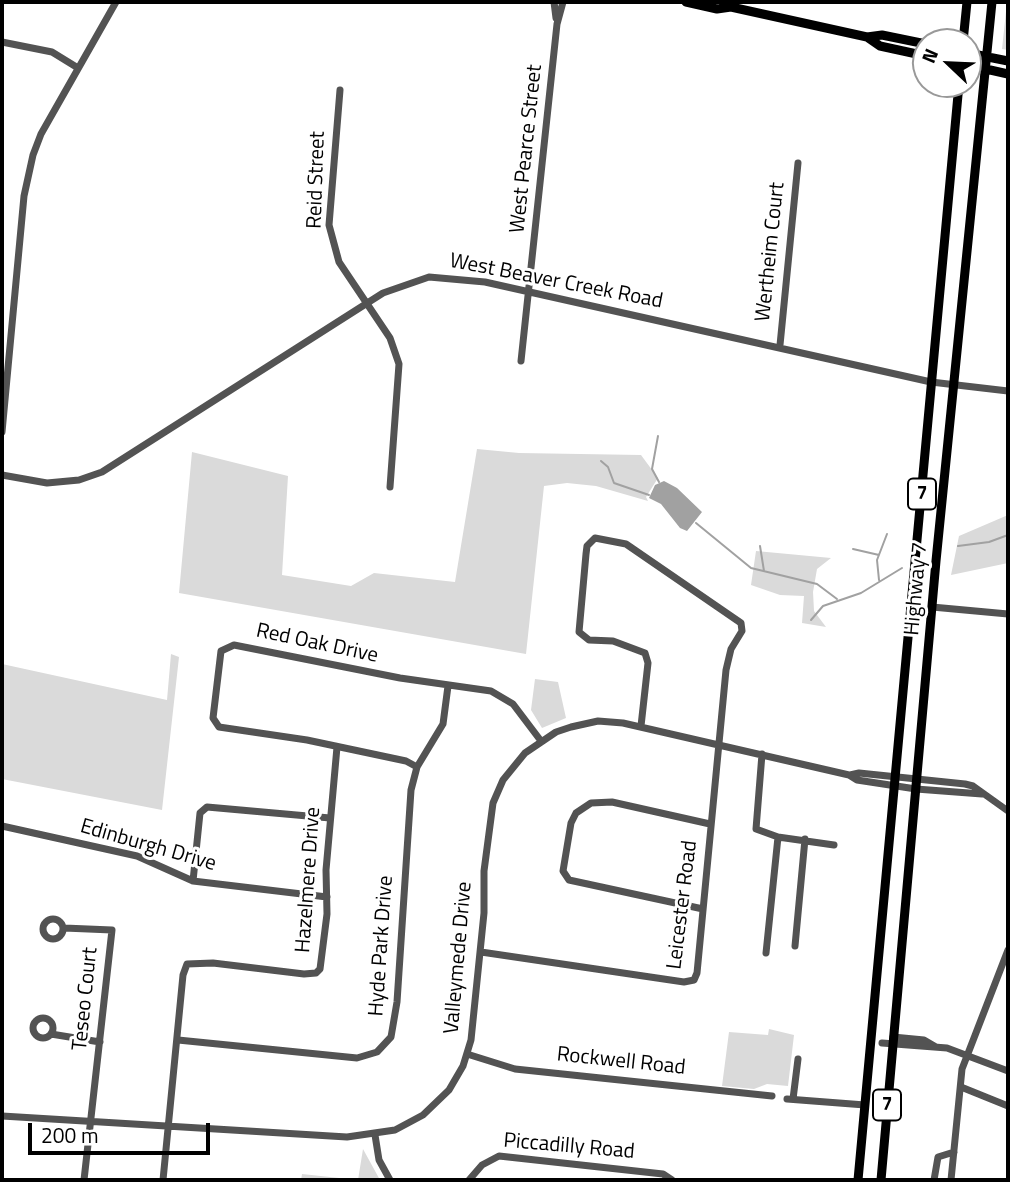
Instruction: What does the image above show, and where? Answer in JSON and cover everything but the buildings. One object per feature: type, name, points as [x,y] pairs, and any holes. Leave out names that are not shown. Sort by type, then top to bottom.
[{"type":"main road","points":[[686,2],[717,9],[727,4],[867,37],[882,35],[912,41]]},
{"type":"main road","points":[[965,28],[967,2]]},
{"type":"main road","name":"Highway 7","points":[[881,1180],[918,779],[949,384],[992,2]]},
{"type":"main road","points":[[867,37],[880,46],[912,53]]},
{"type":"main road","points":[[982,56],[1008,61]]},
{"type":"main road","points":[[982,68],[1008,74]]},
{"type":"main road","name":"Highway 7","points":[[858,1180],[958,98]]},
{"type":"street","points":[[2,432],[28,174],[41,134],[116,2]]},
{"type":"street","name":"West Pearce Street","points":[[554,2],[557,24]]},
{"type":"street","name":"West Pearce Street","points":[[521,361],[557,24],[563,2]]},
{"type":"street","points":[[2,42],[42,49],[62,57],[78,68]]},
{"type":"street","name":"Reid Street","points":[[340,90],[329,225],[339,262],[390,338],[399,364],[390,487]]},
{"type":"street","name":"Wertheim Court","points":[[780,345],[798,163]]},
{"type":"street","name":"West Beaver Creek Road","points":[[2,475],[47,483],[79,480],[102,472],[367,303],[398,285],[429,277],[463,278],[527,291],[780,345],[932,382],[1008,391]]},
{"type":"street","name":"Leicester Road","points":[[481,952],[690,981],[697,974],[710,824],[721,746],[727,660],[742,631],[741,623],[626,544],[595,538],[587,546],[579,632],[589,640],[613,641],[638,648],[645,653],[648,663],[641,726]]},
{"type":"street","points":[[932,607],[1008,614]]},
{"type":"street","name":"Red Oak Drive","points":[[417,767],[407,761],[219,727],[213,718],[221,651],[233,645],[244,646],[448,686],[477,688],[504,697],[513,704],[541,741]]},
{"type":"street","name":"Hyde Park Drive","points":[[178,1040],[357,1058],[381,1048],[394,1027],[397,1002],[411,790],[417,767],[439,734],[448,686]]},
{"type":"street","name":"Valleymede Drive","points":[[2,1116],[319,1136],[375,1135],[410,1124],[439,1101],[457,1078],[467,1054],[481,952],[484,871],[493,803],[515,764],[541,741],[556,732],[598,721],[641,726],[849,775],[896,781],[918,779],[973,786],[982,794]]},
{"type":"street","name":"Hazelmere Drive","points":[[163,1180],[183,975],[190,962],[316,974],[322,962],[337,747]]},
{"type":"street","points":[[762,754],[756,830],[778,837],[804,838],[834,845]]},
{"type":"street","points":[[896,781],[916,789],[982,794],[1008,810]]},
{"type":"street","points":[[703,909],[569,880],[563,871],[571,823],[576,813],[591,803],[612,802],[710,824]]},
{"type":"street","points":[[193,881],[200,813],[207,807],[330,818]]},
{"type":"street","name":"Edinburgh Drive","points":[[2,826],[137,856],[193,881],[327,897]]},
{"type":"street","points":[[766,953],[778,837]]},
{"type":"street","points":[[795,946],[804,838]]},
{"type":"street","name":"Teseo Court","points":[[64,928],[112,930],[84,1180]]},
{"type":"street","points":[[951,1180],[967,1055],[1008,950]]},
{"type":"street","points":[[51,1034],[100,1042]]},
{"type":"street","points":[[882,1043],[893,1041],[936,1047],[967,1055],[1008,1071]]},
{"type":"street","name":"Rockwell Road","points":[[467,1054],[515,1069],[772,1096]]},
{"type":"street","points":[[797,1059],[790,1099],[865,1105]]},
{"type":"street","points":[[961,1087],[1008,1106]]},
{"type":"street","points":[[375,1135],[379,1160],[390,1180]]},
{"type":"street","points":[[934,1180],[938,1157],[954,1153]]},
{"type":"street","name":"Piccadilly Road","points":[[469,1180],[492,1157],[499,1156],[663,1174],[672,1180]]},
{"type":"shaded area","points":[[1008,2],[1008,50],[1002,49]]},
{"type":"shaded area","points":[[477,449],[519,453],[641,455],[658,478],[646,497],[648,501],[596,486],[567,483],[544,486],[526,654],[179,593],[192,452],[288,476],[282,575],[351,586],[374,573],[455,582]]},
{"type":"shaded area","points":[[664,481],[677,488],[702,512],[687,531],[680,528],[661,504],[649,498],[655,485]]},
{"type":"shaded area","points":[[1008,515],[1008,563],[951,575],[959,536]]},
{"type":"shaded area","points":[[756,551],[831,558],[817,569],[813,592],[814,611],[826,627],[802,623],[804,596],[780,595],[751,585]]},
{"type":"shaded area","points":[[171,654],[179,657],[162,810],[2,779],[2,664],[167,700]]},
{"type":"shaded area","points":[[535,679],[558,682],[566,718],[542,728],[531,710]]},
{"type":"shaded area","points":[[769,1029],[794,1035],[788,1086],[767,1084],[754,1089],[722,1086],[729,1032],[768,1035]]},
{"type":"shaded area","points":[[363,1149],[380,1180],[358,1180]]},
{"type":"shaded area","points":[[302,1174],[358,1180],[301,1180]]},
{"type":"waterway","points":[[658,436],[652,469],[659,482]]},
{"type":"waterway","points":[[601,461],[608,467],[614,483],[649,495]]},
{"type":"waterway","points":[[696,523],[751,568],[817,584],[837,599]]},
{"type":"waterway","points":[[879,580],[877,560],[887,534]]},
{"type":"waterway","points":[[958,546],[989,542],[1008,535]]},
{"type":"waterway","points":[[760,546],[764,571]]},
{"type":"waterway","points":[[853,549],[879,555]]},
{"type":"waterway","points":[[811,620],[823,606],[861,593],[902,568]]}]
